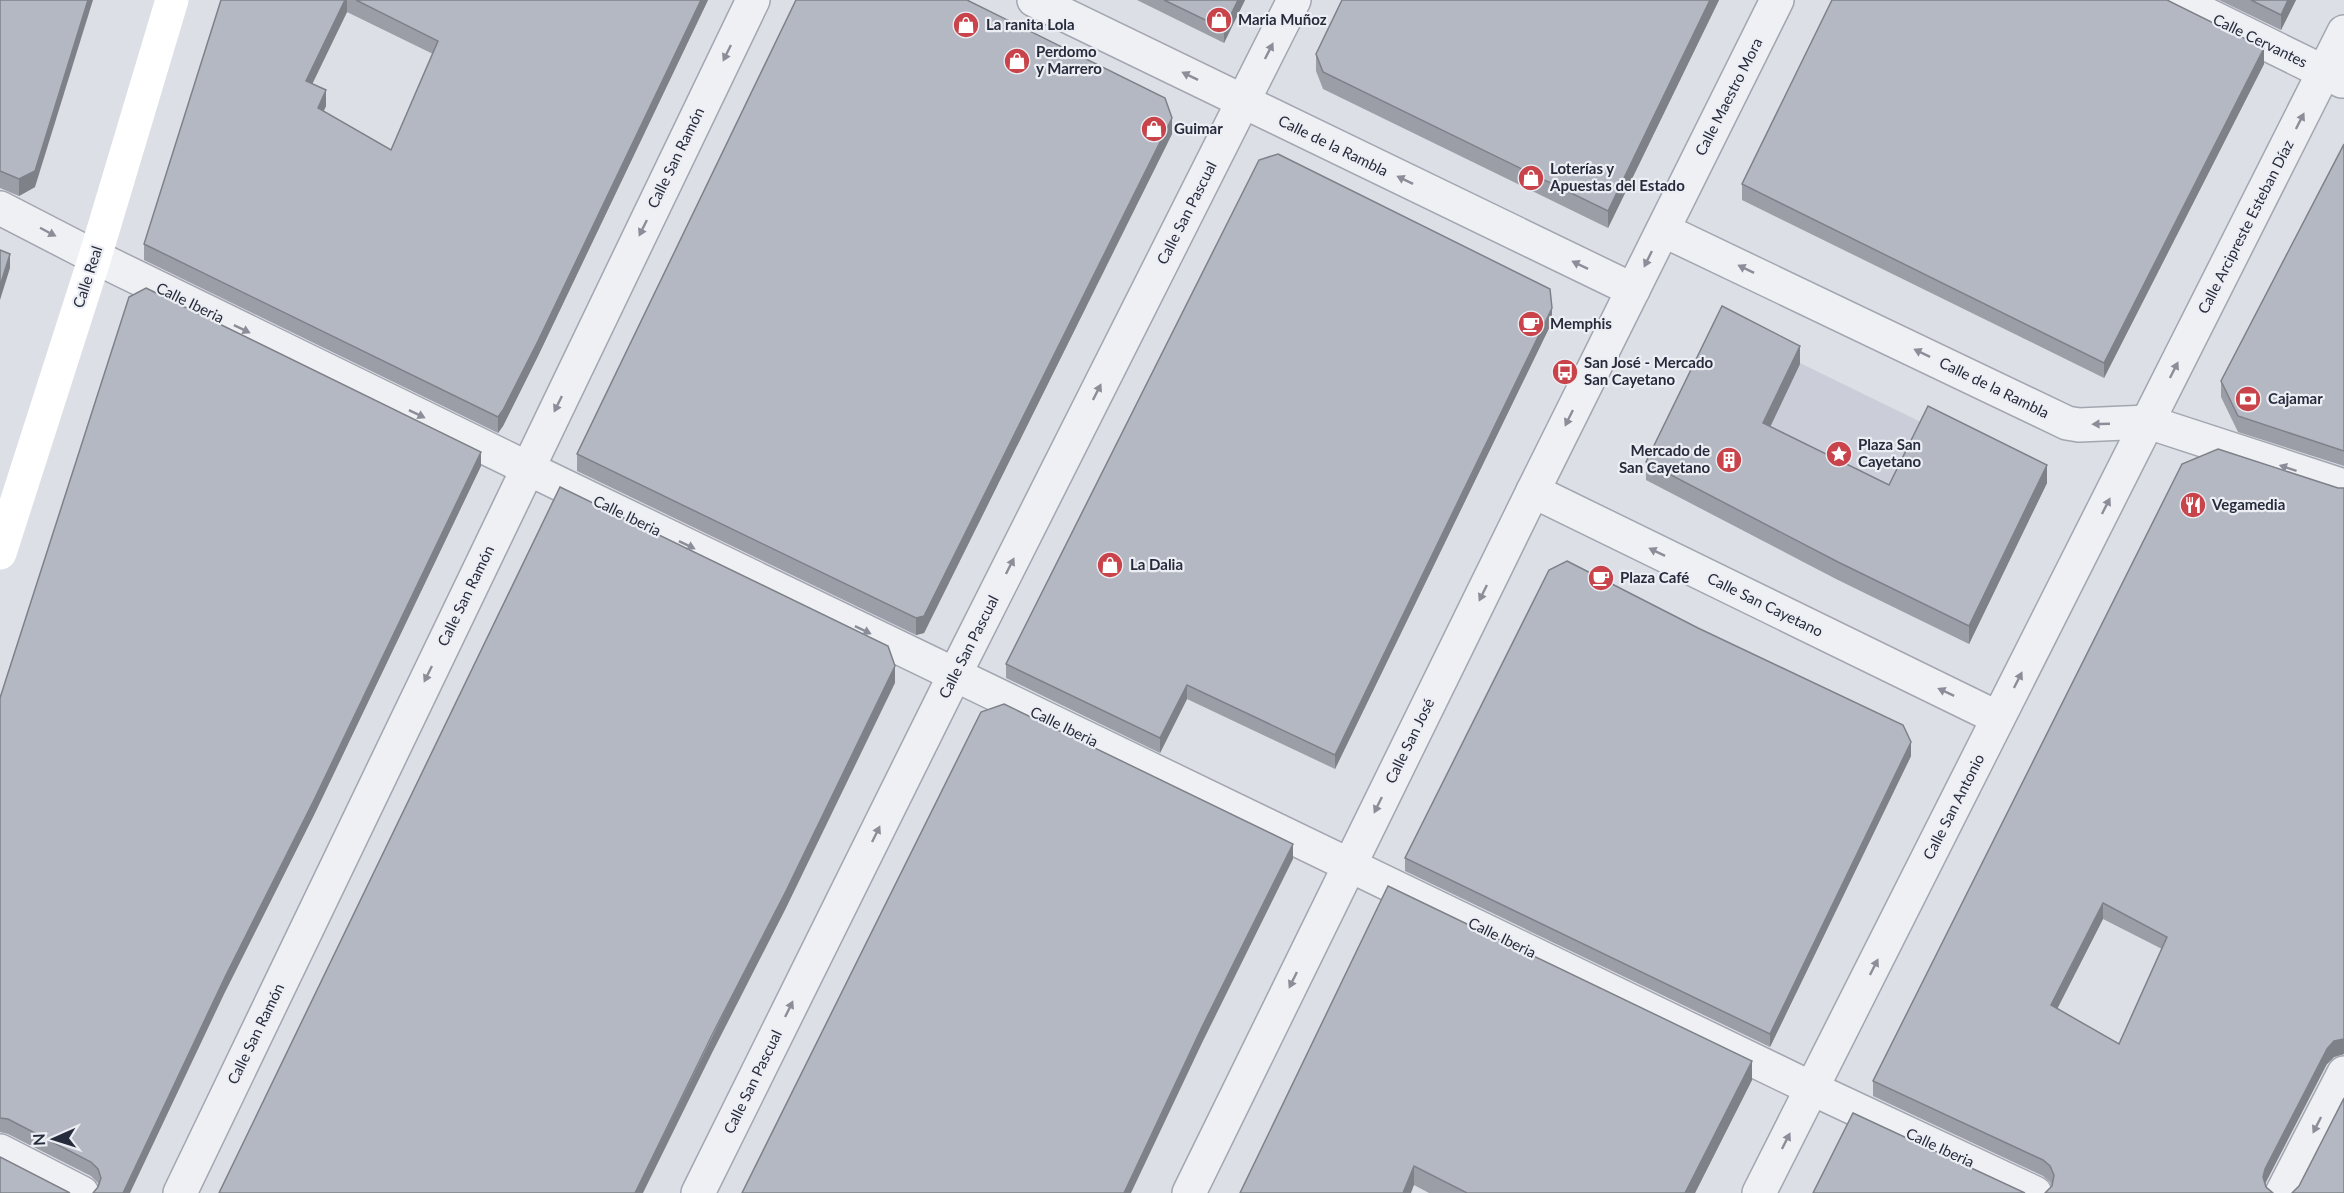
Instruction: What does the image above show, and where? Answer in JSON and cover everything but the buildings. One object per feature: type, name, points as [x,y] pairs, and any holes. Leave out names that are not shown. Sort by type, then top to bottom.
[{"type":"main road","name":"Calle Real","points":[[0,553],[95,257],[172,0]]},
{"type":"street","name":"Calle San Ramón","points":[[180,1193],[753,0]]},
{"type":"street","name":"Calle de la Rambla","points":[[1034,0],[1633,290]]},
{"type":"street","name":"Calle San Pascual","points":[[698,1193],[955,674],[1294,0]]},
{"type":"street","name":"Calle Maestro Mora","points":[[1633,290],[1777,0]]},
{"type":"street","name":"Calle Cervantes","points":[[2176,0],[2334,78]]},
{"type":"street","name":"Calle Arcipreste Esteban Díaz","points":[[2148,422],[2334,78],[2344,32]]},
{"type":"street","name":"Calle Iberia","points":[[0,208],[95,257],[527,468],[1813,1089],[2035,1193]]},
{"type":"street","name":"Calle de la Rambla","points":[[1663,230],[2067,423],[2079,425],[2148,422],[2344,486]]},
{"type":"street","name":"Calle San José","points":[[1190,1193],[1349,864],[1633,290]]},
{"type":"street","name":"Calle San Antonio","points":[[1759,1193],[2148,422]]},
{"type":"street","name":"Calle San Cayetano","points":[[1533,491],[1998,718]]},
{"type":"street","points":[[2282,1193],[2344,1073]]},
{"type":"street","points":[[0,1151],[81,1193]]},
{"type":"shaded area","name":"Plaza San Cayetano","points":[[1722,325],[1927,425],[1849,585],[1799,560]]},
{"type":"place","name":"Maria Muñoz","points":[[1219,20]]},
{"type":"place","name":"La ranita Lola","points":[[966,25]]},
{"type":"place","name":"Perdomo y Marrero","points":[[1017,61]]},
{"type":"place","name":"Guimar","points":[[1154,129]]},
{"type":"place","name":"Loterías y Apuestas del Estado","points":[[1531,178]]},
{"type":"place","name":"Memphis","points":[[1531,324]]},
{"type":"place","name":"San José - Mercado San Cayetano","points":[[1565,372]]},
{"type":"place","name":"Cajamar","points":[[2248,399]]},
{"type":"place","name":"Plaza San Cayetano","points":[[1839,454]]},
{"type":"place","name":"Mercado de San Cayetano","points":[[1729,460]]},
{"type":"place","name":"Vegamedia","points":[[2193,505]]},
{"type":"place","name":"La Dalia","points":[[1110,565]]},
{"type":"place","name":"Plaza Café","points":[[1601,578]]}]
